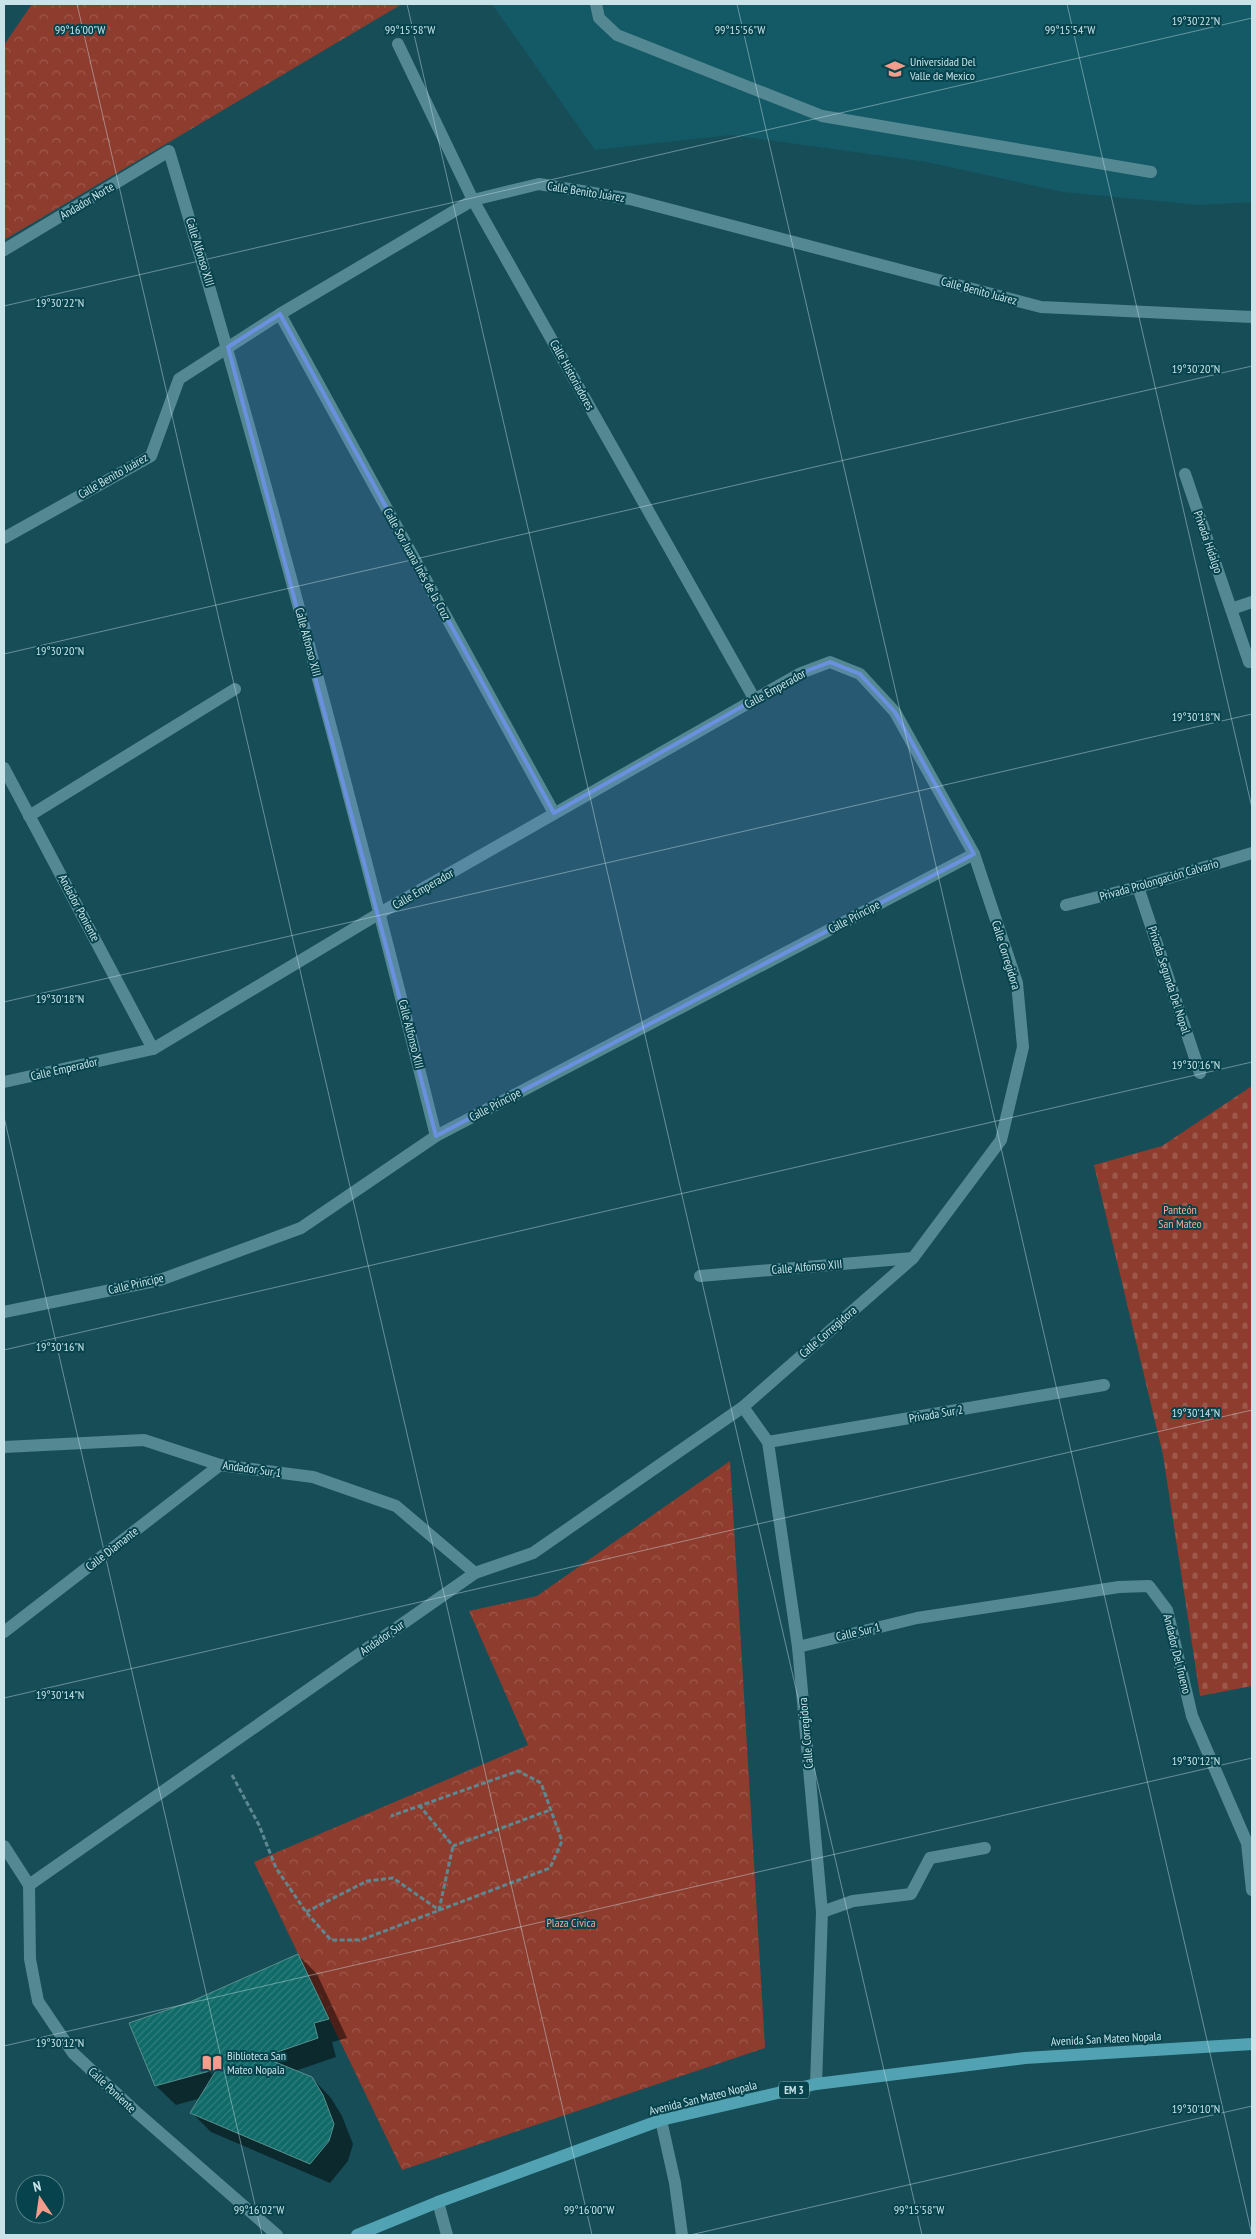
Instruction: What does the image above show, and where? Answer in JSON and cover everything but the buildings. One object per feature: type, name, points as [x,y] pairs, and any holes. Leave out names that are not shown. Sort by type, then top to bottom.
[{"type":"main road","name":"Avenida San Mateo Nopala","points":[[357,2235],[438,2202],[661,2120],[816,2084],[1025,2058],[1252,2044]]},
{"type":"street","points":[[596,4],[599,18],[617,35],[822,116],[1151,172]]},
{"type":"street","name":"Calle Historiadores","points":[[398,44],[473,200],[755,700]]},
{"type":"street","name":"Andador Norte","points":[[4,250],[169,151]]},
{"type":"street","name":"Calle Alfonso XIII","points":[[169,151],[228,348],[380,913],[436,1136]]},
{"type":"street","name":"Calle Benito Juárez","points":[[4,538],[151,456],[179,379],[280,314],[473,200],[539,184],[630,199],[1041,307],[1252,317]]},
{"type":"street","name":"Calle Sor Juana Inés de la Cruz","points":[[280,314],[554,814]]},
{"type":"street","name":"Privada Hidalgo","points":[[1185,474],[1250,662]]},
{"type":"street","points":[[1231,609],[1252,602]]},
{"type":"street","name":"Calle Emperador","points":[[4,1082],[153,1049],[380,913],[800,673],[830,662]]},
{"type":"street","name":"Calle Corregidora","points":[[816,2084],[822,1912],[798,1647],[768,1442],[743,1407],[913,1258],[1001,1140],[1023,1047],[1016,983],[974,854],[895,712],[860,674],[830,662]]},
{"type":"street","points":[[30,816],[235,689]]},
{"type":"street","name":"Andador Poniente","points":[[4,768],[153,1049]]},
{"type":"street","name":"Calle Príncipe","points":[[4,1312],[160,1280],[302,1228],[436,1136],[974,854]]},
{"type":"street","name":"Privada Prolongación Calvario","points":[[1066,905],[1138,887],[1252,854]]},
{"type":"street","name":"Privada Segunda Del Nopal","points":[[1138,887],[1200,1073]]},
{"type":"street","name":"Calle Alfonso XIII","points":[[700,1276],[913,1258]]},
{"type":"street","name":"Privada Sur 2","points":[[768,1442],[1104,1386]]},
{"type":"street","name":"Andador Sur","points":[[29,1885],[475,1573],[533,1553],[743,1407]]},
{"type":"street","name":"Andador Sur 1","points":[[4,1447],[144,1440],[220,1465],[313,1477],[396,1506],[475,1573]]},
{"type":"street","name":"Calle Diamante","points":[[4,1632],[220,1465]]},
{"type":"street","name":"Andador Del Trueno","points":[[917,1618],[1119,1587],[1149,1586],[1167,1610],[1192,1716],[1247,1843],[1252,1890]]},
{"type":"street","name":"Calle Sur 1","points":[[798,1647],[917,1618]]},
{"type":"street","points":[[4,1846],[29,1885]]},
{"type":"street","points":[[822,1912],[853,1901],[911,1894],[930,1858],[985,1848]]},
{"type":"street","name":"Calle Poniente","points":[[29,1885],[30,1959],[38,2000],[73,2053],[134,2110],[277,2235]]},
{"type":"street","points":[[661,2120],[675,2184],[682,2235]]},
{"type":"street","points":[[438,2202],[447,2235]]},
{"type":"path","points":[[219,1753],[259,1825],[276,1868],[306,1912],[331,1940],[361,1940],[550,1868],[562,1841],[542,1784],[518,1771],[391,1816]]},
{"type":"path","points":[[419,1805],[452,1846]]},
{"type":"path","points":[[452,1846],[550,1810]]},
{"type":"path","points":[[439,1910],[452,1846]]},
{"type":"path","points":[[306,1912],[367,1881],[393,1878],[439,1910]]},
{"type":"highlighted area","points":[[280,314],[554,813],[801,673],[830,662],[860,674],[895,712],[974,854],[436,1136],[228,347]]},
{"type":"shaded area","name":"Universidad Del Valle de Mexico","points":[[492,4],[1252,4],[1252,202],[1200,205],[1063,192],[927,162],[731,135],[595,150]]},
{"type":"green space","points":[[32,4],[402,4],[4,240],[4,45]]},
{"type":"green space","name":"Panteón San Mateo","points":[[1252,1086],[1252,1686],[1200,1696],[1163,1455],[1094,1165],[1162,1146]]},
{"type":"green space","name":"Plaza Civica","points":[[730,1461],[765,2048],[402,2170],[254,1862],[528,1745],[469,1611],[537,1596]]},
{"type":"place","name":"Universidad Del Valle de Mexico","points":[[895,69]]},
{"type":"place","name":"Biblioteca San Mateo Nopala","points":[[212,2063]]}]
